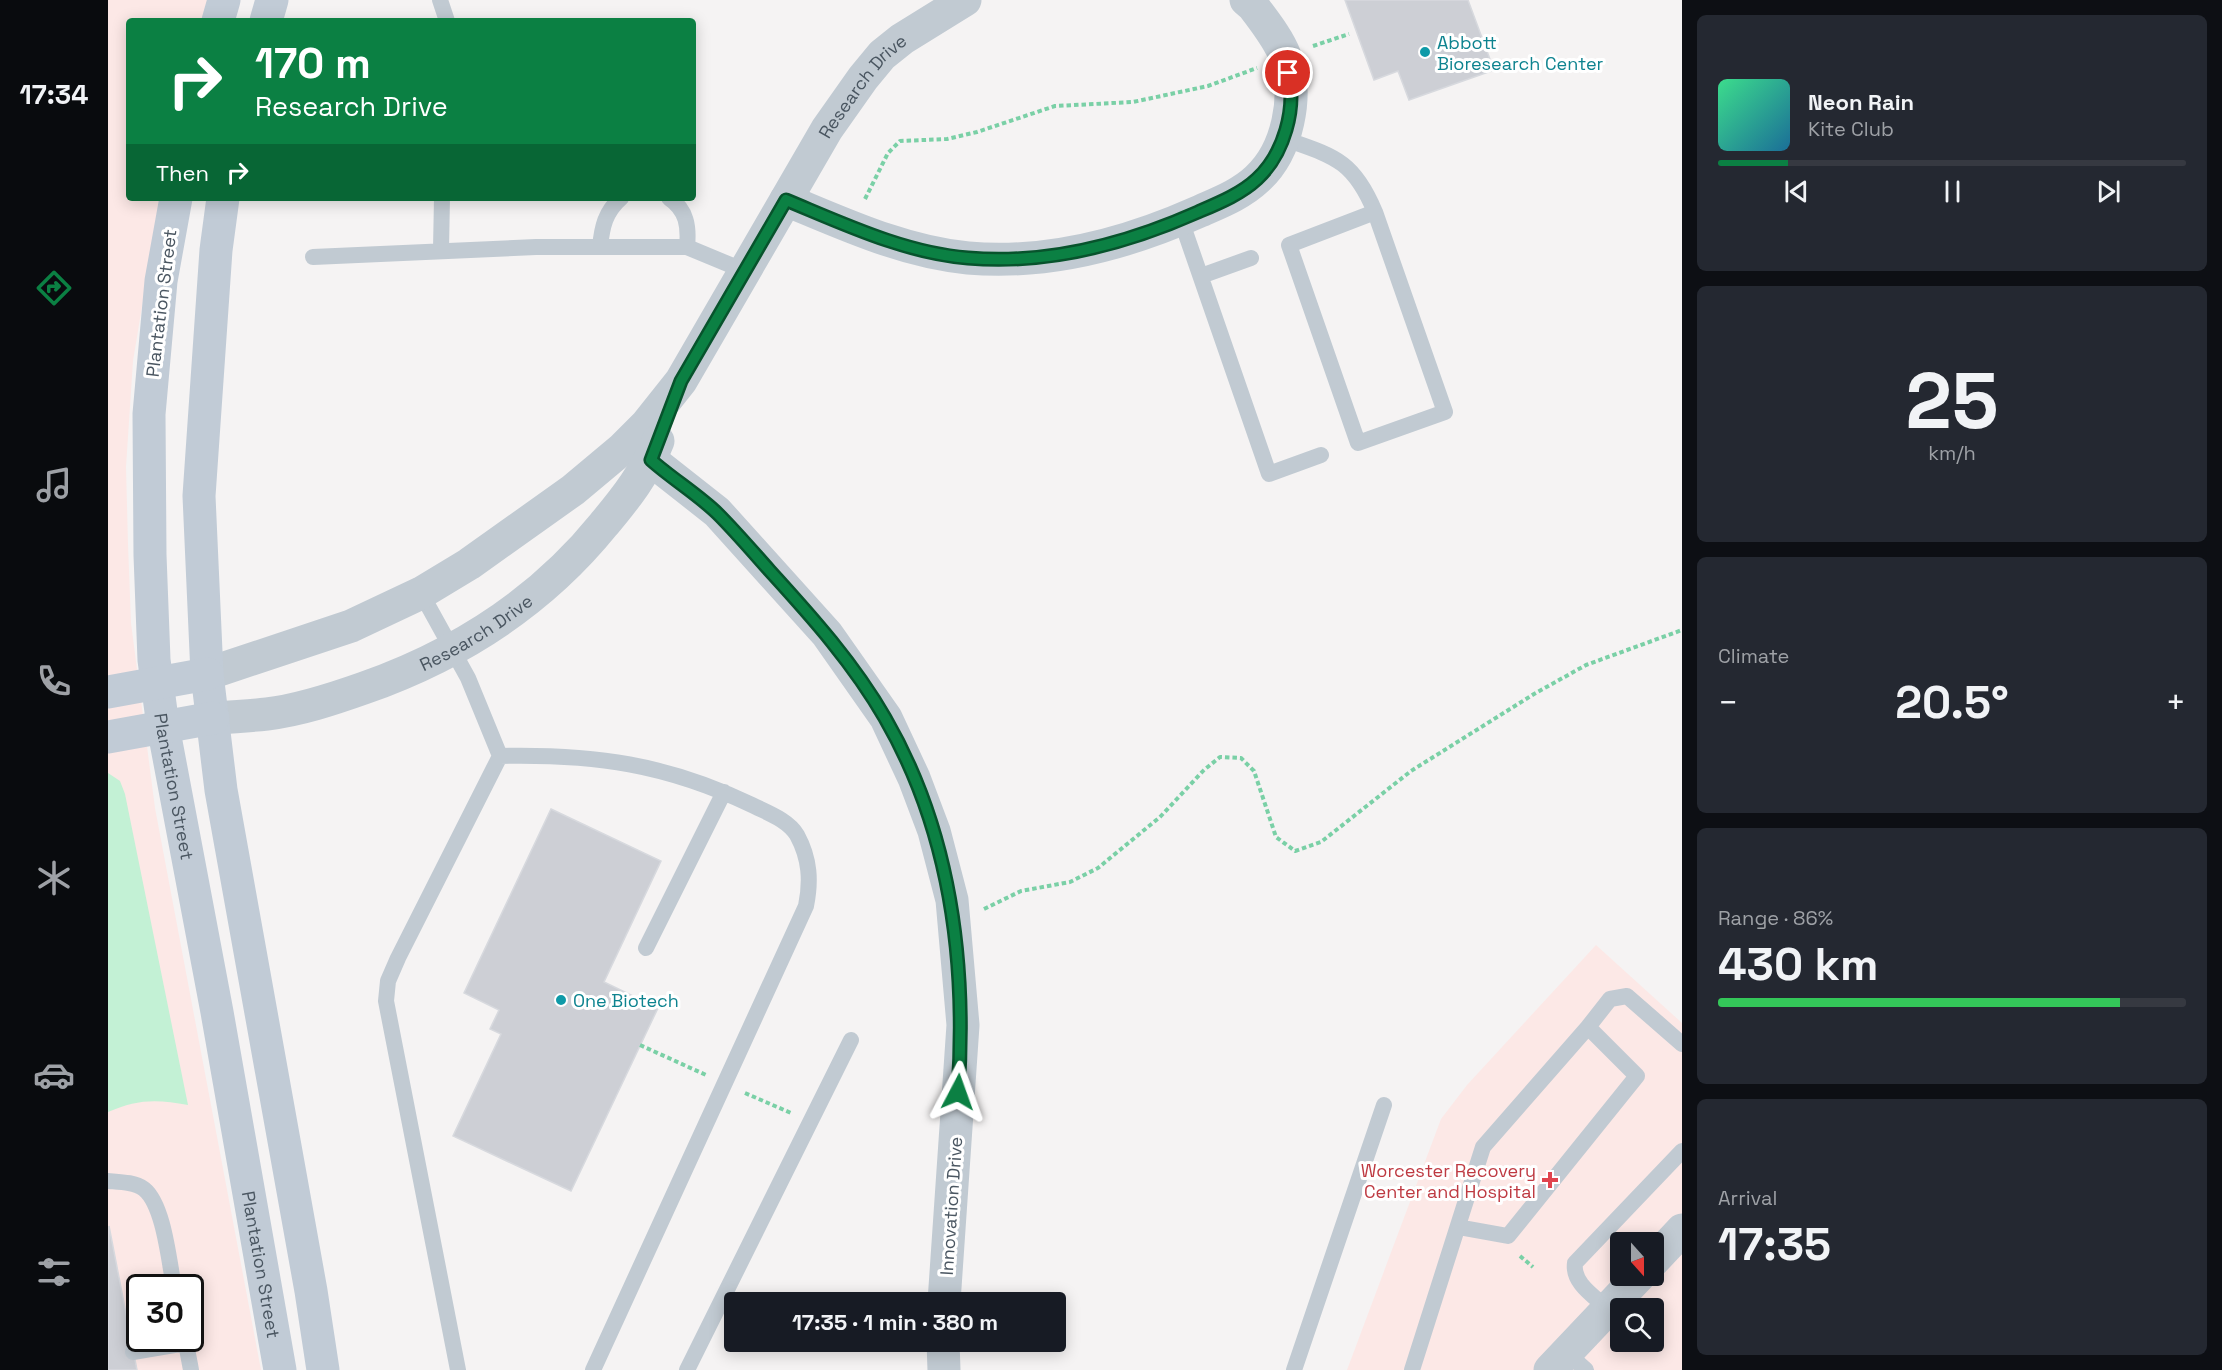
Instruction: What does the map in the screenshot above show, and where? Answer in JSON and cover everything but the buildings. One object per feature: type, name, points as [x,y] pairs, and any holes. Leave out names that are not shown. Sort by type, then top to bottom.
[{"type":"main road","points":[[219,18],[224,0]]},
{"type":"main road","points":[[267,18],[272,0]]},
{"type":"main road","name":"Plantation Street","points":[[175,201],[159,298],[149,414],[150,597],[157,682],[163,726],[218,1012],[280,1370]]},
{"type":"main road","points":[[223,201],[216,250],[199,496],[207,674],[221,790],[311,1291],[323,1370]]},
{"type":"main road","name":"Research Drive","points":[[108,692],[207,674]]},
{"type":"main road","name":"Research Drive","points":[[108,737],[213,718]]},
{"type":"street","name":"Research Drive","points":[[207,674],[351,626],[422,593],[470,564],[596,471],[646,425],[681,381],[827,129],[863,78],[882,55],[924,24],[965,0]]},
{"type":"street","points":[[786,200],[898,243],[967,258],[1019,259],[1054,256],[1125,240],[1181,220],[1231,197],[1257,179],[1273,160],[1282,138],[1290,103],[1290,81],[1285,56],[1253,6],[1246,0]]},
{"type":"street","name":"Research Drive","points":[[213,718],[268,714],[323,702],[388,680],[453,651],[513,612],[568,564],[618,508],[651,460],[681,381]]},
{"type":"street","name":"Innovation Drive","points":[[651,460],[717,512],[827,634],[867,690],[899,744],[922,798],[944,866],[954,918],[963,1025],[945,1292]]},
{"type":"street","points":[[1664,1249],[1682,1230]]},
{"type":"street","points":[[1568,1364],[1608,1309],[1630,1286]]},
{"type":"lane","points":[[440,0],[446,18]]},
{"type":"lane","points":[[1282,138],[1341,160],[1359,180],[1375,212],[1445,412],[1358,443],[1289,245],[1375,212]]},
{"type":"lane","points":[[441,249],[442,201]]},
{"type":"lane","points":[[600,247],[602,226],[611,206],[617,201]]},
{"type":"lane","points":[[674,201],[689,224],[687,247]]},
{"type":"lane","points":[[1181,220],[1269,474],[1321,455]]},
{"type":"lane","points":[[313,257],[441,249],[687,247],[745,271]]},
{"type":"lane","points":[[1201,276],[1251,258]]},
{"type":"lane","points":[[422,593],[453,651],[500,756]]},
{"type":"lane","points":[[500,756],[549,755],[633,763],[679,774],[724,792],[787,823],[797,834],[808,866],[810,883],[806,906],[593,1370]]},
{"type":"lane","points":[[458,1370],[386,1001],[388,981],[398,958],[500,756]]},
{"type":"lane","points":[[646,948],[724,792]]},
{"type":"lane","points":[[1412,1370],[1484,1147],[1610,999],[1627,996],[1682,1044]]},
{"type":"lane","points":[[1458,1227],[1508,1236],[1637,1076],[1588,1027]]},
{"type":"lane","points":[[687,1370],[851,1040]]},
{"type":"lane","points":[[1294,1370],[1384,1105]]},
{"type":"lane","points":[[1608,1309],[1577,1280],[1574,1273],[1575,1263],[1682,1151]]},
{"type":"lane","points":[[108,1180],[136,1185],[151,1198],[157,1210],[171,1274]]},
{"type":"lane","points":[[188,1352],[192,1370]]},
{"type":"path","points":[[1310,47],[1349,34]]},
{"type":"path","points":[[863,201],[888,153],[900,141],[947,139],[967,135],[1055,106],[1133,102],[1208,86],[1266,63]]},
{"type":"path","points":[[954,918],[991,906],[1021,891],[1070,882],[1098,868],[1160,817],[1204,770],[1220,758],[1241,758],[1254,771],[1276,837],[1295,851],[1321,842],[1411,771],[1534,694],[1586,665],[1682,630]]},
{"type":"shaded area","points":[[108,0],[208,0],[204,18],[126,18],[126,201],[160,201],[133,361],[126,467],[131,623],[155,808],[261,1370],[108,1370]]},
{"type":"shaded area","name":"Worcester Recovery Center and Hospital","points":[[1596,945],[1682,1023],[1682,1370],[1347,1370],[1441,1119],[1467,1085]]},
{"type":"green space","points":[[108,773],[120,781],[125,794],[188,1105],[147,1101],[108,1112]]},
{"type":"place","name":"Abbott Bioresearch Center","points":[[1425,52]]},
{"type":"place","name":"One Biotech","points":[[561,1000]]},
{"type":"place","name":"Worcester Recovery Center and Hospital","points":[[1550,1180]]},
{"type":"route","points":[[958,1092],[963,1025],[952,900],[934,831],[899,744],[886,718],[827,634],[717,512],[678,484],[651,460],[681,381],[786,200],[898,243],[967,258],[1019,259],[1054,256],[1125,240],[1162,228],[1231,197],[1257,179],[1273,160],[1287,123],[1290,103],[1288,73]]}]
